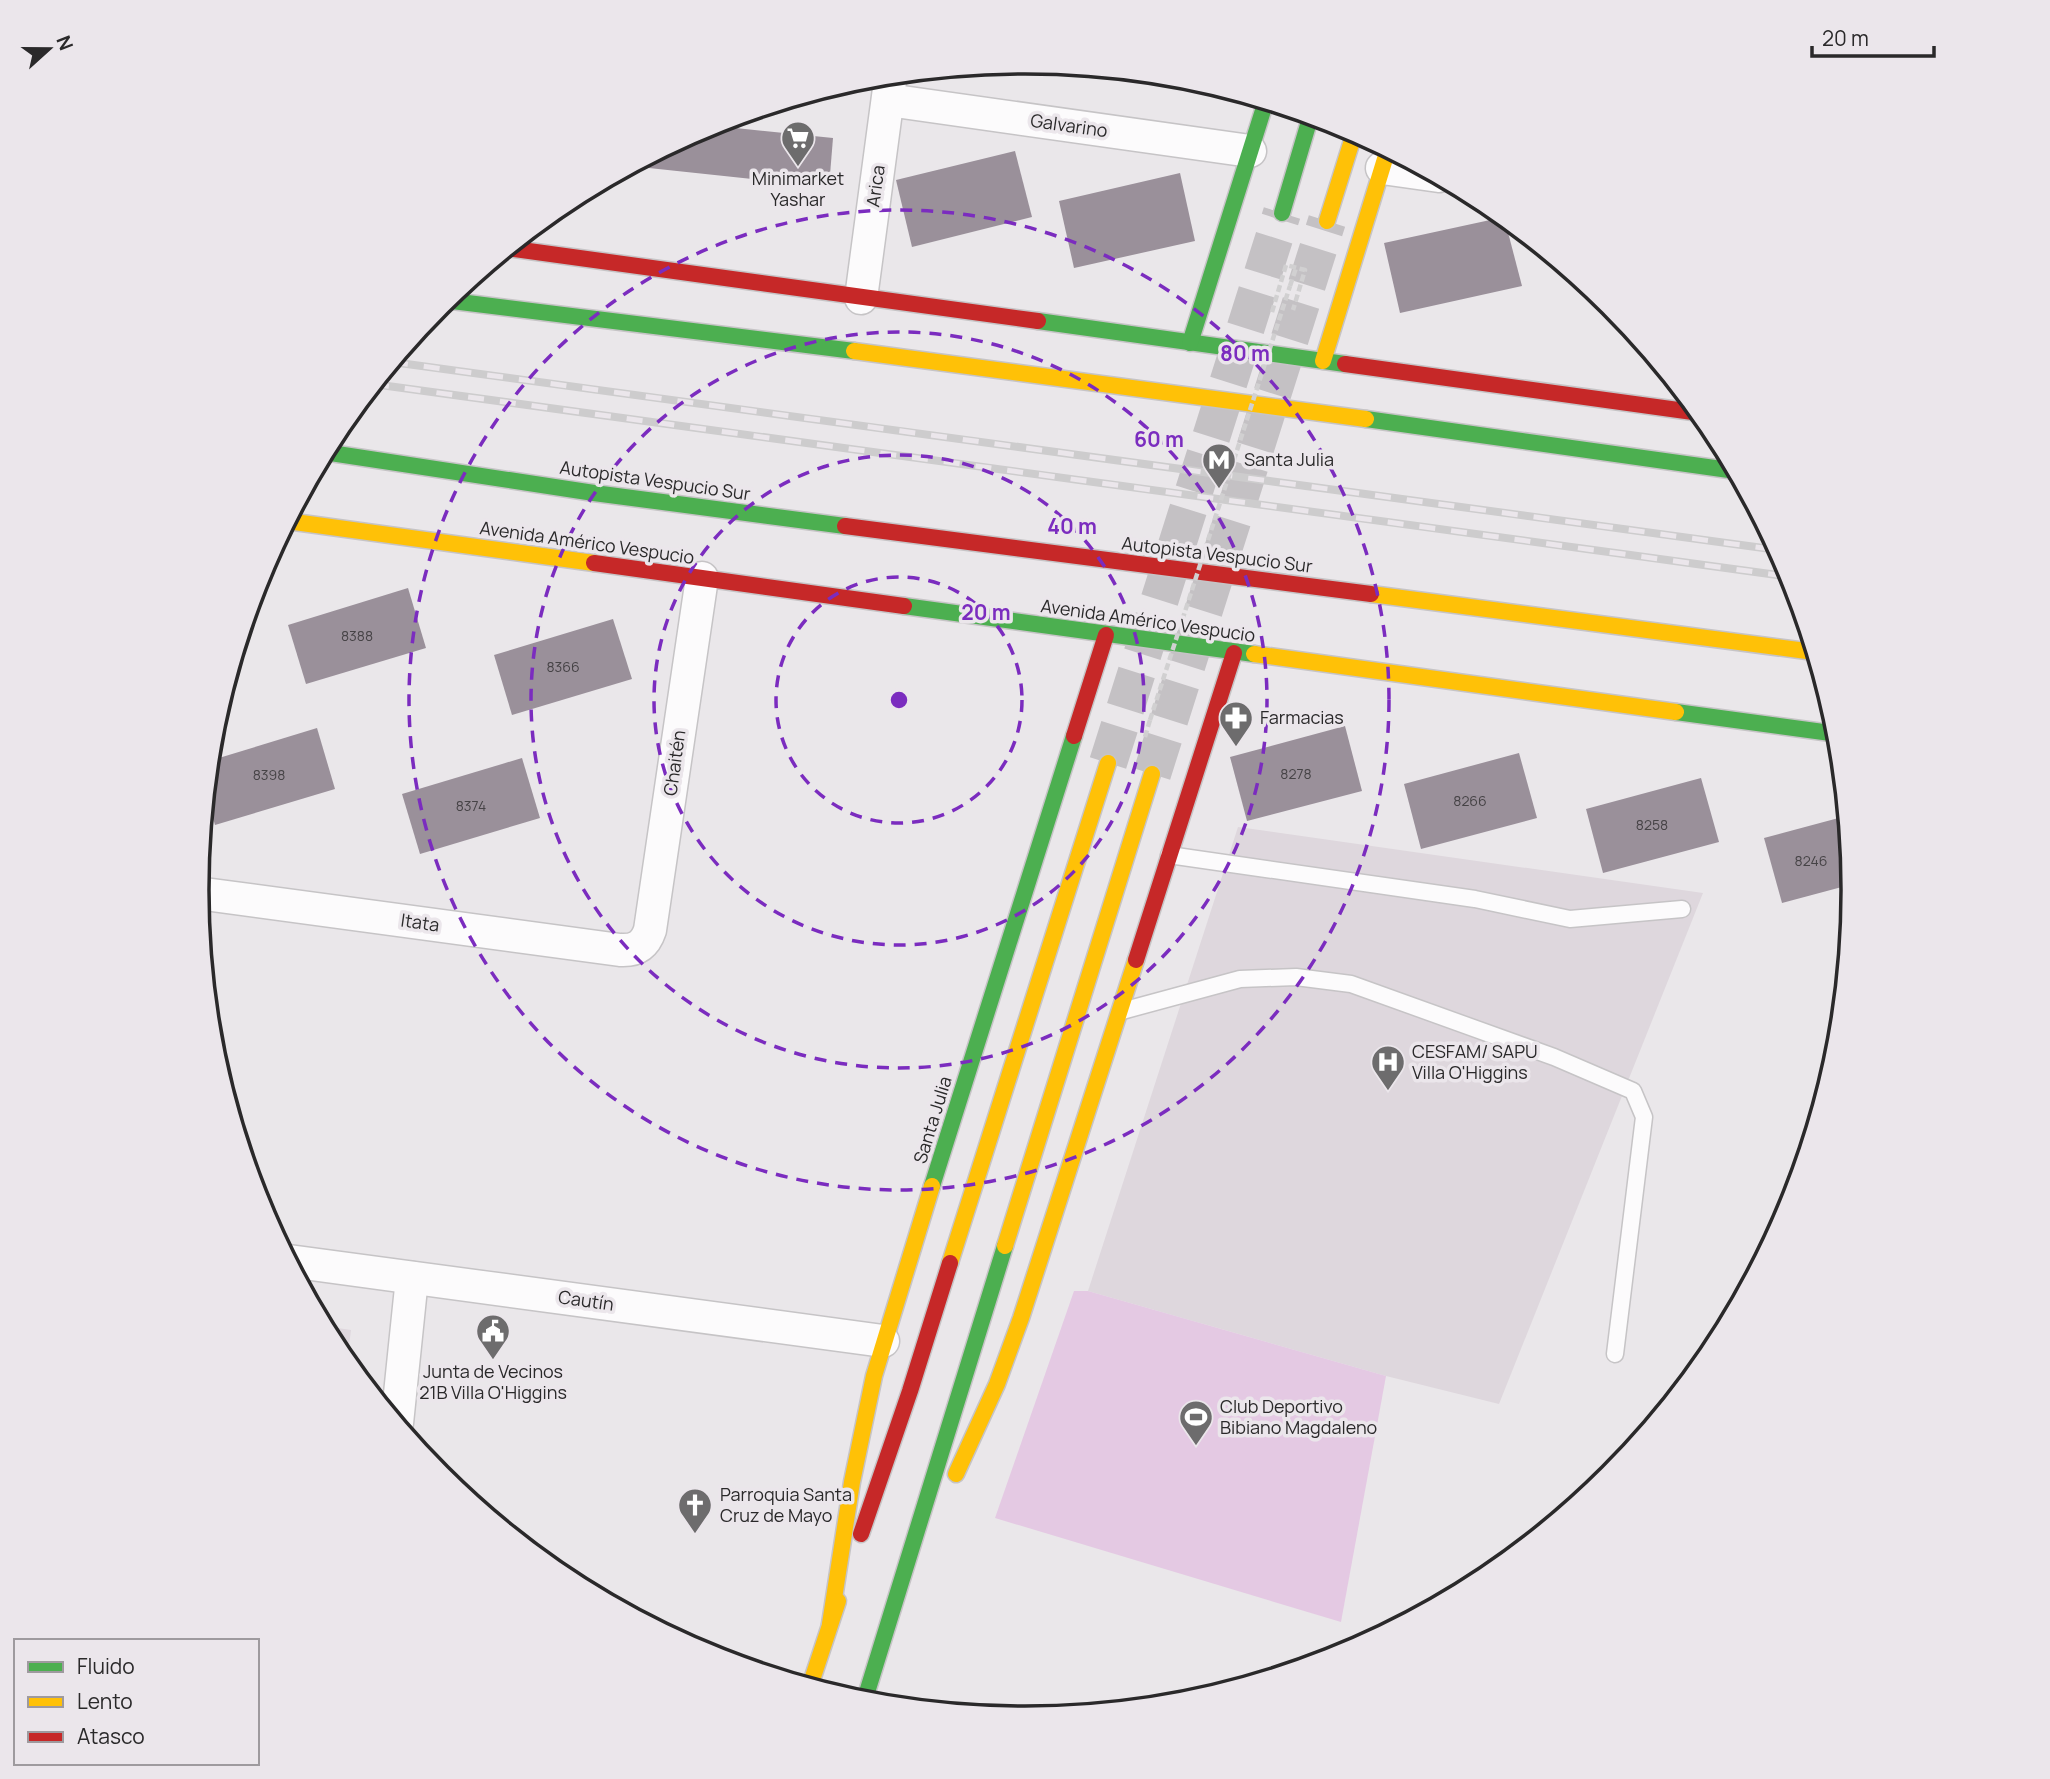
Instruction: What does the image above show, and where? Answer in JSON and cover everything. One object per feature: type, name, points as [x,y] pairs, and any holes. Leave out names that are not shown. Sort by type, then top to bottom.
[{"type":"main road","points":[[1190,343],[1263,110]]},
{"type":"main road","points":[[1282,213],[1308,125]]},
{"type":"main road","points":[[1327,221],[1351,142]]},
{"type":"main road","points":[[1323,361],[1385,159]]},
{"type":"main road","points":[[527,243],[862,298],[1684,410]]},
{"type":"main road","points":[[460,302],[1475,434],[1724,469]]},
{"type":"main road","name":"Autopista Vespucio Sur","points":[[336,454],[594,493],[1805,651]]},
{"type":"main road","name":"Avenida Américo Vespucio","points":[[297,522],[1825,732]]},
{"type":"main road","name":"Santa Julia","points":[[830,1624],[856,1453],[883,1341],[1106,635]]},
{"type":"main road","points":[[910,1559],[969,1449],[998,1384],[1234,653]]},
{"type":"main road","name":"Santa Julia","points":[[813,1678],[910,1391],[1108,763]]},
{"type":"main road","points":[[868,1690],[1152,775]]},
{"type":"street","name":"Galvarino","points":[[889,87],[1250,151]]},
{"type":"street","name":"Arica","points":[[862,298],[889,87]]},
{"type":"street","name":"Chaitén","points":[[641,946],[650,930],[702,578]]},
{"type":"street","name":"Itata","points":[[209,895],[620,950],[641,946]]},
{"type":"street","name":"Cautín","points":[[300,1262],[883,1341]]},
{"type":"street","points":[[398,1412],[412,1278]]},
{"type":"lane","points":[[1168,855],[1475,899],[1570,919],[1682,909]]},
{"type":"lane","points":[[1118,1012],[1240,979],[1296,977],[1350,984],[1554,1058],[1633,1091],[1644,1117],[1615,1354]]},
{"type":"path","points":[[1269,321],[1286,265],[1304,270],[1292,313]]},
{"type":"path","points":[[1145,737],[1296,268]]},
{"type":"path","points":[[1134,734],[1155,740]]},
{"type":"shaded area","name":"CESFAM/ SAPU Villa O'Higgins","points":[[1238,827],[1703,893],[1499,1404],[1386,1376],[1088,1291]]},
{"type":"shaded area","name":"Club Deportivo Bibiano Magdaleno","points":[[1074,1291],[1088,1291],[1386,1376],[1341,1622],[995,1518]]},
{"type":"shaded area","points":[[338,1328],[351,1330],[349,1346]]},
{"type":"building","points":[[734,128],[833,138],[829,187],[646,168]]},
{"type":"building","points":[[1015,151],[1032,217],[912,247],[896,180]]},
{"type":"building","points":[[1180,173],[1195,241],[1074,268],[1059,201]]},
{"type":"building","points":[[1491,220],[1508,232],[1522,286],[1400,313],[1384,243]]},
{"type":"building","points":[[408,588],[426,648],[306,684],[288,625]]},
{"type":"building","points":[[613,619],[632,679],[512,715],[494,655]]},
{"type":"building","points":[[1345,726],[1362,791],[1247,821],[1230,757]]},
{"type":"building","points":[[317,728],[335,789],[215,825],[213,817],[220,758]]},
{"type":"building","points":[[1519,753],[1537,818],[1421,849],[1404,784]]},
{"type":"building","points":[[522,758],[540,818],[420,854],[402,794]]},
{"type":"building","points":[[1701,778],[1719,842],[1603,873],[1586,809]]},
{"type":"building","points":[[1837,818],[1841,887],[1782,903],[1764,838]]},
{"type":"tunnel","points":[[1108,763],[1282,213]]},
{"type":"tunnel","points":[[1152,774],[1327,221]]},
{"type":"railway","points":[[401,363],[1766,548]]},
{"type":"railway","points":[[384,385],[1778,575]]},
{"type":"traffic: fast","points":[[1190,343],[1263,110]]},
{"type":"traffic: fast","points":[[1282,213],[1308,125]]},
{"type":"traffic: fast","points":[[460,302],[854,351]]},
{"type":"traffic: fast","points":[[1038,321],[1345,364]]},
{"type":"traffic: fast","points":[[1366,419],[1724,469]]},
{"type":"traffic: fast","points":[[336,454],[594,493],[845,526]]},
{"type":"traffic: fast","points":[[904,606],[1254,654]]},
{"type":"traffic: fast","points":[[1676,712],[1825,732]]},
{"type":"traffic: fast","points":[[932,1186],[1074,736]]},
{"type":"traffic: fast","points":[[868,1690],[1005,1246]]},
{"type":"traffic: slow","points":[[1327,221],[1351,142]]},
{"type":"traffic: slow","points":[[1323,361],[1385,158]]},
{"type":"traffic: slow","points":[[854,351],[1366,419]]},
{"type":"traffic: slow","points":[[296,522],[594,563]]},
{"type":"traffic: slow","points":[[1371,594],[1805,651]]},
{"type":"traffic: slow","points":[[1254,654],[1676,712]]},
{"type":"traffic: slow","points":[[950,1263],[1108,763]]},
{"type":"traffic: slow","points":[[1005,1246],[1152,774]]},
{"type":"traffic: slow","points":[[956,1474],[997,1384],[1021,1318],[1136,960]]},
{"type":"traffic: slow","points":[[830,1624],[852,1482],[874,1376],[932,1186]]},
{"type":"traffic: slow","points":[[813,1678],[838,1601]]},
{"type":"traffic: jam","points":[[519,250],[1038,321]]},
{"type":"traffic: jam","points":[[1345,364],[1685,411]]},
{"type":"traffic: jam","points":[[845,526],[1371,594]]},
{"type":"traffic: jam","points":[[594,563],[904,606]]},
{"type":"traffic: jam","points":[[1074,736],[1106,635]]},
{"type":"traffic: jam","points":[[1136,960],[1234,653]]},
{"type":"traffic: jam","points":[[861,1534],[950,1263]]},
{"type":"place","name":"Minimarket Yashar","points":[[798,168]]},
{"type":"place","name":"Santa Julia","points":[[1219,490]]},
{"type":"place","name":"Farmacias","points":[[1236,748]]},
{"type":"place","name":"CESFAM/ SAPU Villa O'Higgins","points":[[1388,1092]]},
{"type":"place","name":"Junta de Vecinos 21B Villa O'Higgins","points":[[493,1361]]},
{"type":"place","name":"Club Deportivo Bibiano Magdaleno","points":[[1196,1447]]},
{"type":"place","name":"Parroquia Santa Cruz de Mayo","points":[[695,1535]]}]
